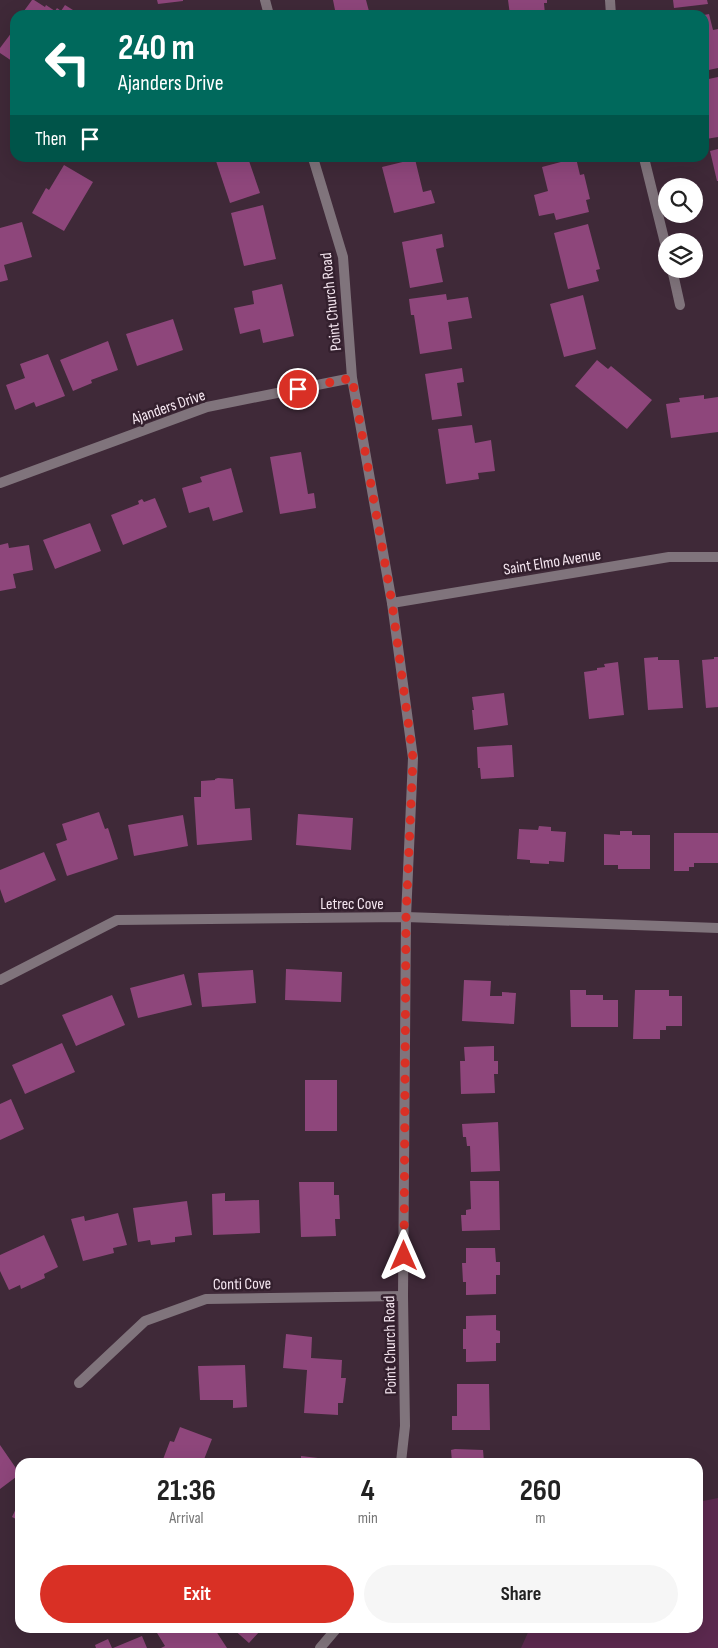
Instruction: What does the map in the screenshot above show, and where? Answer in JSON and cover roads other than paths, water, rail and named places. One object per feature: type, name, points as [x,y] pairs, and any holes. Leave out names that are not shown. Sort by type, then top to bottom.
[{"type":"street","name":"Point Church Road","points":[[314,162],[343,257],[352,378],[392,603],[413,758],[406,917],[403,1296],[405,1426],[401,1458]]},
{"type":"street","points":[[645,162],[663,233]]},
{"type":"street","points":[[674,278],[680,305]]},
{"type":"street","name":"Ajanders Drive","points":[[0,483],[207,407],[352,378]]},
{"type":"street","name":"Saint Elmo Avenue","points":[[392,603],[669,558],[718,557]]},
{"type":"street","name":"Letrec Cove","points":[[0,980],[118,920],[406,917],[718,928]]},
{"type":"street","name":"Conti Cove","points":[[79,1383],[145,1321],[206,1299],[403,1296]]},
{"type":"street","points":[[320,1648],[333,1633]]}]
